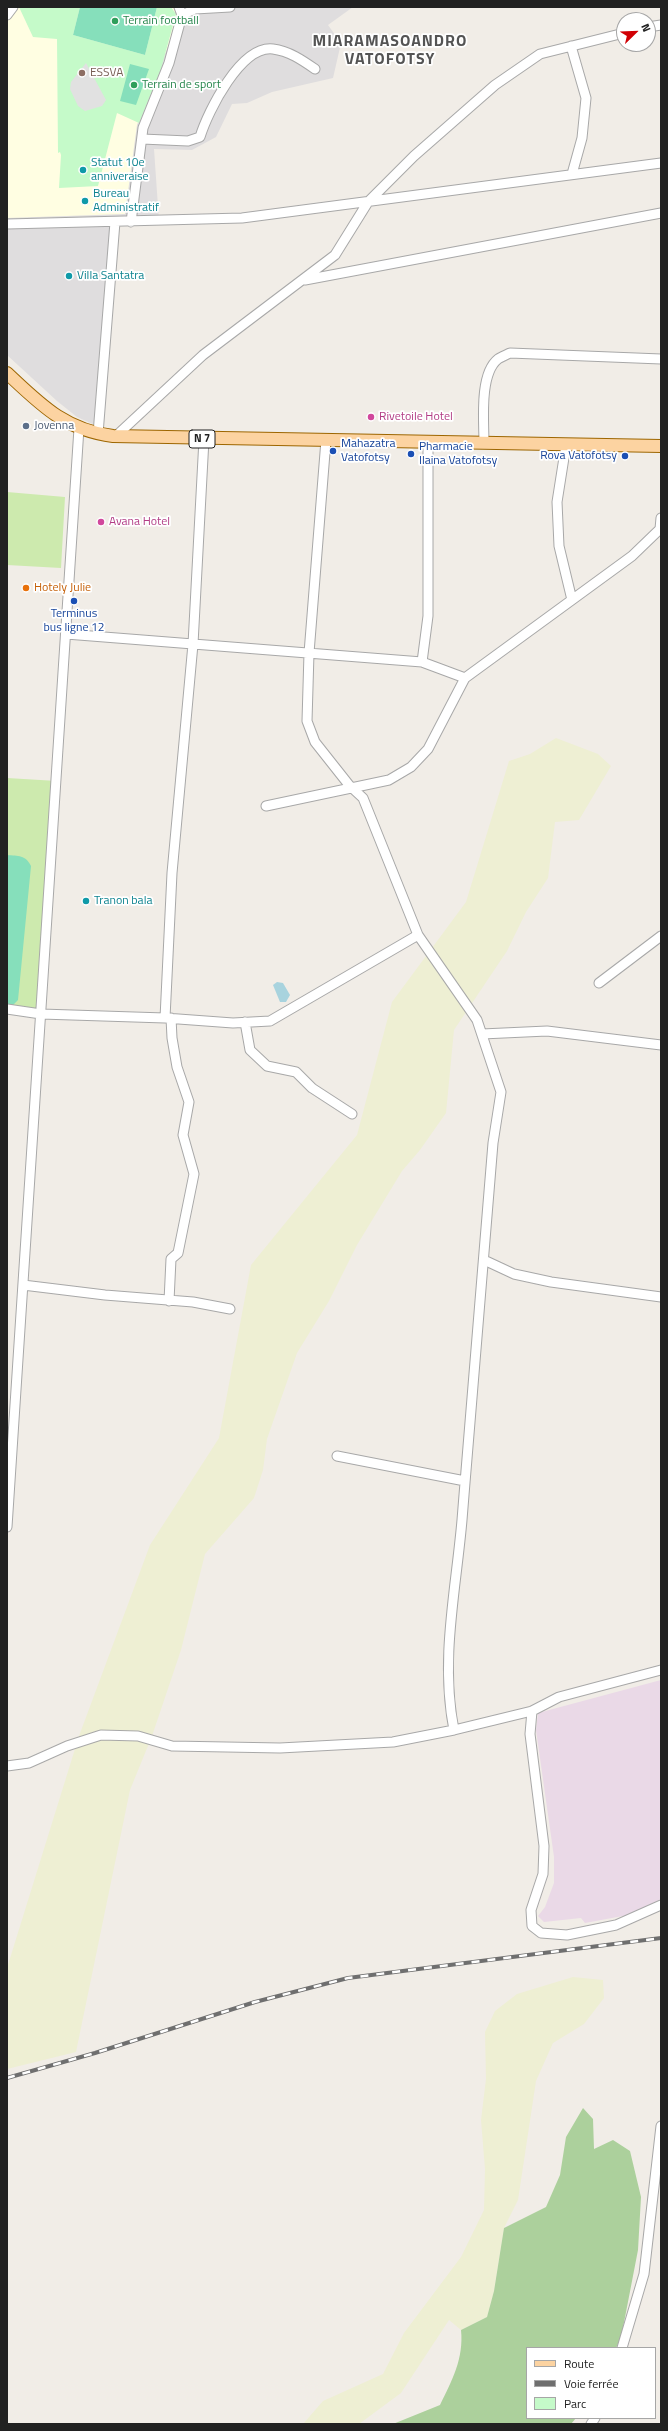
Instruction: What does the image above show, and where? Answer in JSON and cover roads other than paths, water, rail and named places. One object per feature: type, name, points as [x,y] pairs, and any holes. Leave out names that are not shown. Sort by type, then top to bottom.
[{"type":"main road","name":"N 7","points":[[7,373],[52,414],[79,428],[98,434],[204,439],[661,446]]},
{"type":"street","points":[[7,15],[13,7]]},
{"type":"street","points":[[131,222],[143,128],[169,63],[181,11],[195,8],[230,7]]},
{"type":"street","points":[[116,436],[203,355],[303,281],[335,255],[368,202],[414,156],[495,85],[540,54],[616,35]]},
{"type":"street","points":[[571,46],[586,98],[582,138],[572,174]]},
{"type":"street","points":[[142,139],[188,141],[200,137],[205,119],[235,71],[258,51],[273,49],[298,56],[315,69]]},
{"type":"street","points":[[7,224],[72,221],[131,222],[242,218],[661,162]]},
{"type":"street","points":[[303,281],[661,213]]},
{"type":"street","points":[[98,434],[115,222]]},
{"type":"street","points":[[484,443],[485,390],[489,373],[498,359],[510,354],[661,359]]},
{"type":"street","points":[[7,1527],[79,428]]},
{"type":"street","points":[[170,1301],[171,1259],[178,1253],[194,1174],[183,1135],[189,1102],[177,1067],[168,1018],[172,873],[192,644],[204,439]]},
{"type":"street","points":[[326,440],[309,653],[307,720],[315,742],[363,798],[418,935],[477,1020],[501,1092],[493,1143],[457,1573],[447,1650],[449,1705],[454,1730]]},
{"type":"street","points":[[422,662],[428,616],[428,443]]},
{"type":"street","points":[[566,445],[557,502],[559,546],[572,600]]},
{"type":"street","points":[[266,806],[354,789],[389,780],[411,767],[428,749],[465,678],[632,556],[660,529],[661,518]]},
{"type":"street","points":[[66,634],[422,662],[465,678]]},
{"type":"street","points":[[7,1009],[41,1014],[245,1022],[270,1021],[418,935]]},
{"type":"street","points":[[599,983],[661,936]]},
{"type":"street","points":[[245,1022],[250,1050],[267,1066],[296,1072],[312,1088],[352,1114]]},
{"type":"street","points":[[482,1034],[547,1031],[661,1045]]},
{"type":"street","points":[[484,1260],[514,1274],[661,1297]]},
{"type":"street","points":[[23,1285],[105,1295],[193,1302],[230,1309]]},
{"type":"street","points":[[337,1456],[465,1481]]},
{"type":"street","points":[[7,1766],[29,1763],[67,1746],[101,1735],[138,1736],[172,1746],[280,1748],[375,1744],[454,1730],[532,1711],[560,1697],[661,1670]]},
{"type":"street","points":[[532,1711],[530,1734],[544,1846],[543,1874],[532,1910],[532,1926],[542,1933],[567,1935],[616,1925],[661,1905]]},
{"type":"street","points":[[622,2347],[644,2274],[661,2126]]},
{"type":"water","points":[[277,982],[283,983],[290,995],[286,1002],[280,1002],[273,985]]},
{"type":"railway","points":[[7,2078],[95,2053],[255,2002],[348,1978],[661,1938]]},
{"type":"place","name":"Terrain football","points":[[115,21]]},
{"type":"place","name":"ESSVA","points":[[82,73]]},
{"type":"place","name":"Terrain de sport","points":[[134,85]]},
{"type":"place","name":"Statut 10e anniveraise","points":[[83,170]]},
{"type":"place","name":"Bureau Administratif","points":[[85,201]]},
{"type":"place","name":"Villa Santatra","points":[[69,276]]},
{"type":"place","name":"Rivetoile Hotel","points":[[371,417]]},
{"type":"place","name":"Jovenna","points":[[26,426]]},
{"type":"place","name":"Mahazatra Vatofotsy","points":[[333,451]]},
{"type":"place","name":"Pharmacie Ilaina Vatofotsy","points":[[411,454]]},
{"type":"place","name":"Rova Vatofotsy","points":[[625,456]]},
{"type":"place","name":"Avana Hotel","points":[[101,522]]},
{"type":"place","name":"Hotely Julie","points":[[26,588]]},
{"type":"place","name":"Terminus bus ligne 12","points":[[74,601]]},
{"type":"place","name":"Tranon bala","points":[[86,901]]},
{"type":"district","name":"MIARAMASOANDRO VATOFOTSY","points":[[390,51]]}]
